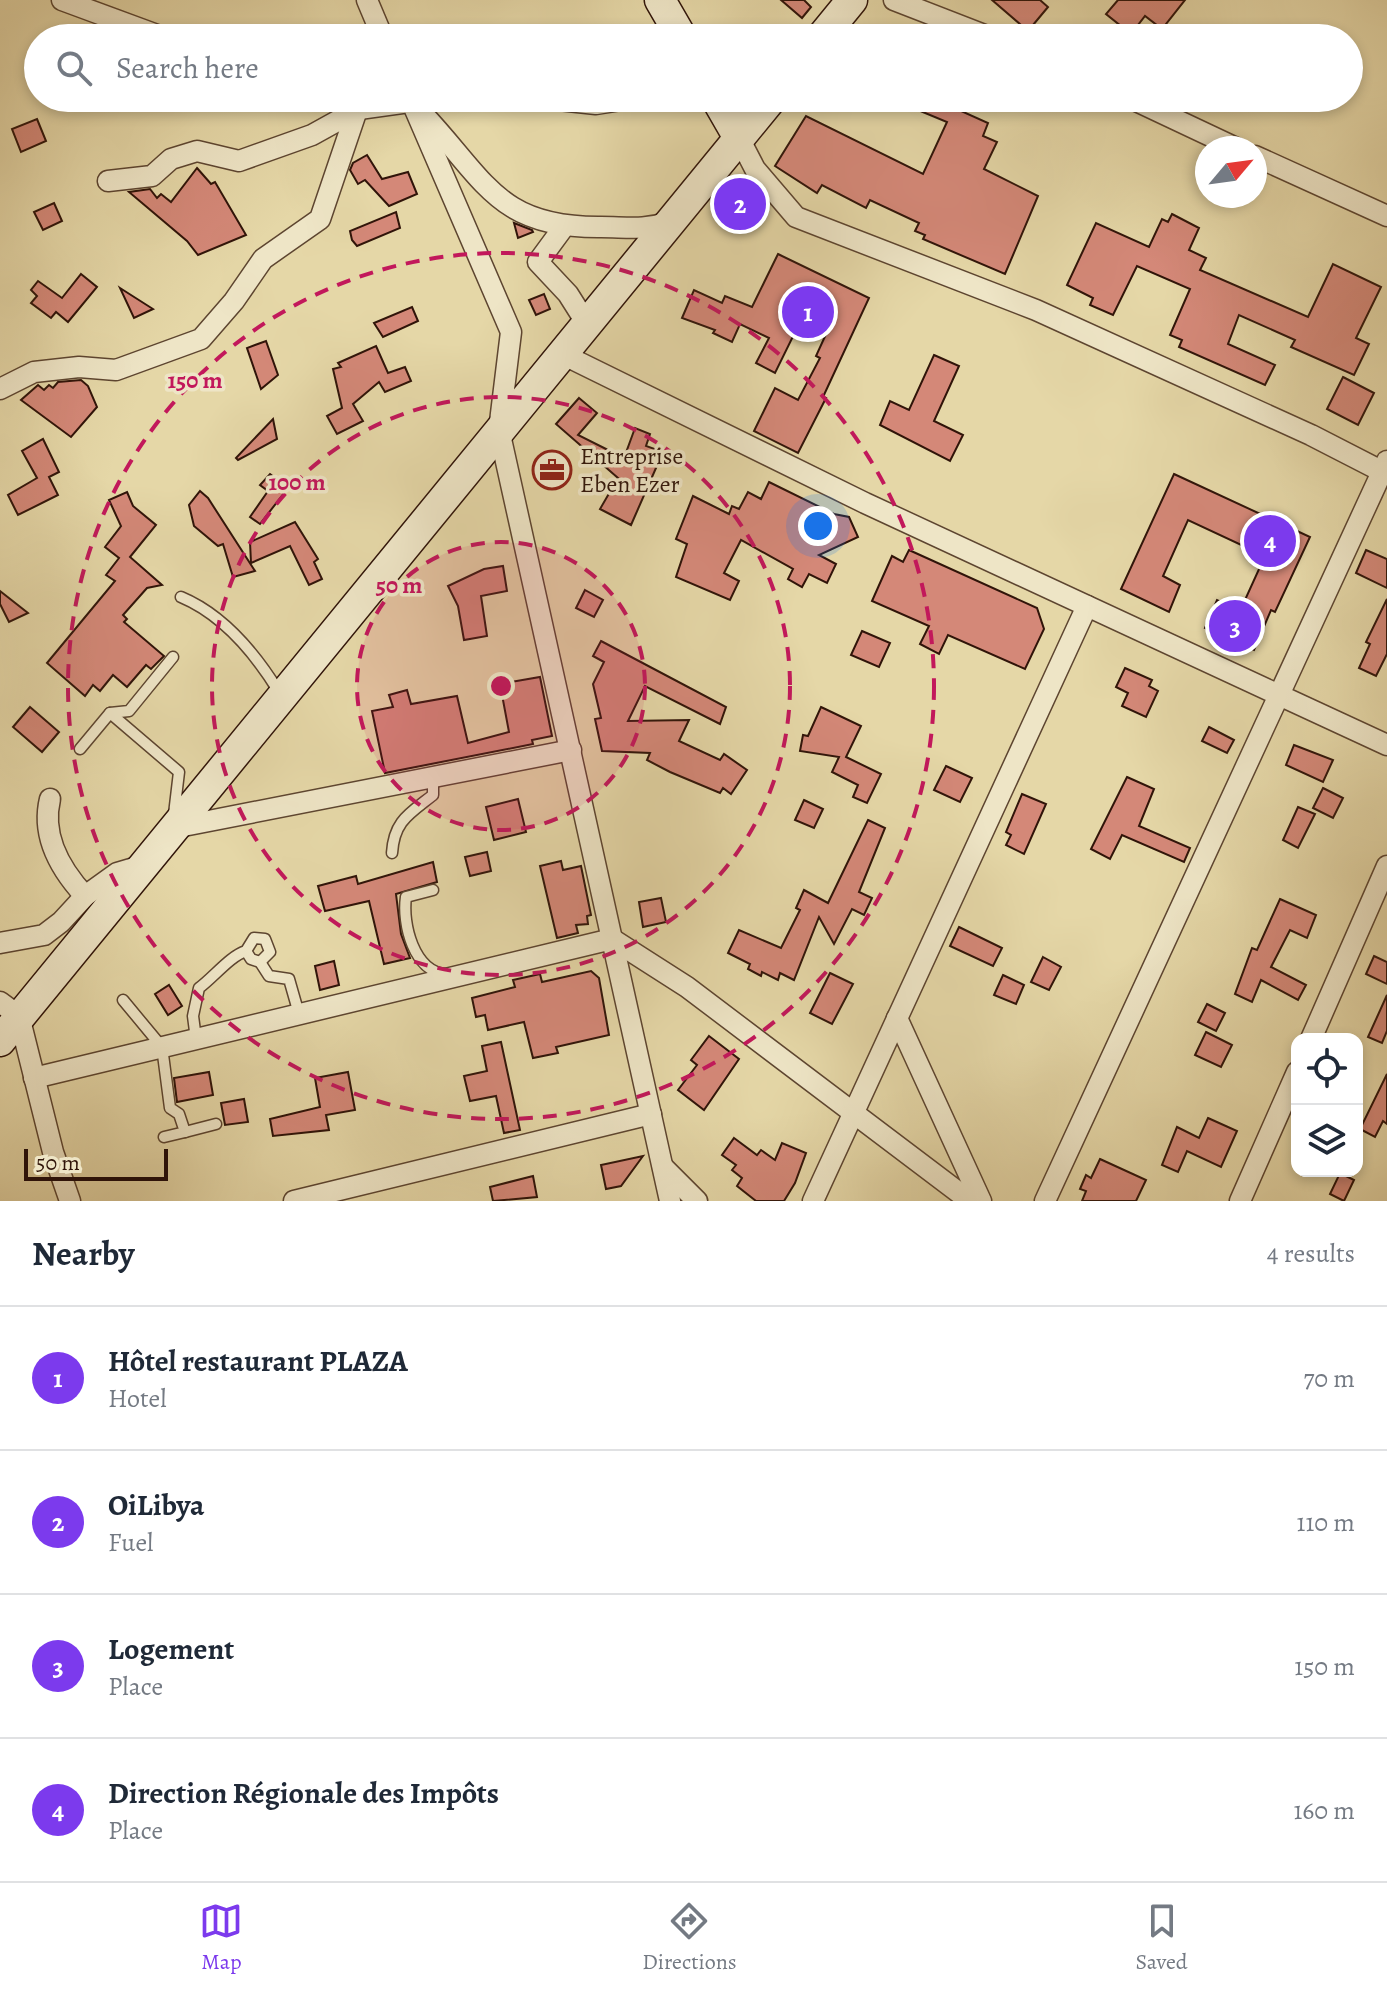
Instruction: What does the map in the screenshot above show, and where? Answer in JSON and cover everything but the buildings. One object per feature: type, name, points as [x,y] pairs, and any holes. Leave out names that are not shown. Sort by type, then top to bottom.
[{"type":"street","points":[[62,0],[127,24]]},
{"type":"street","points":[[660,0],[674,24]]},
{"type":"street","points":[[832,24],[852,0]]},
{"type":"street","points":[[894,0],[956,24]]},
{"type":"street","points":[[108,181],[152,176],[171,159],[197,151],[239,161],[312,135],[348,112]]},
{"type":"street","points":[[0,389],[34,372],[79,367],[116,370],[201,339],[234,301],[263,259],[320,219],[357,112]]},
{"type":"street","points":[[416,112],[511,332],[499,430],[670,1201]]},
{"type":"street","points":[[422,112],[494,197],[534,220],[563,228],[646,230],[672,220]]},
{"type":"street","points":[[724,112],[755,169],[796,217],[1036,310],[1385,469],[1045,1201]]},
{"type":"street","points":[[0,1041],[9,1009],[144,865],[760,112]]},
{"type":"street","points":[[1160,112],[1211,136]]},
{"type":"street","points":[[1267,161],[1387,216]]},
{"type":"street","points":[[1364,204],[1387,196]]},
{"type":"street","points":[[563,228],[538,262],[568,294],[587,324]]},
{"type":"street","points":[[562,354],[865,503],[1387,745]]},
{"type":"street","points":[[813,1201],[1087,606]]},
{"type":"street","points":[[173,828],[571,750]]},
{"type":"street","points":[[50,799],[47,812],[52,847],[66,876],[85,896]]},
{"type":"street","points":[[0,943],[44,935],[85,896],[117,873],[144,865]]},
{"type":"street","points":[[1314,1033],[1387,866]]},
{"type":"street","points":[[34,1078],[612,939],[687,987],[970,1201]]},
{"type":"street","points":[[9,1009],[34,1078],[70,1201]]},
{"type":"street","points":[[897,1018],[981,1201]]},
{"type":"street","points":[[1240,1201],[1291,1086]]},
{"type":"street","points":[[294,1201],[651,1114]]},
{"type":"street","points":[[662,1166],[697,1201]]},
{"type":"lane","points":[[181,597],[201,606],[251,651],[282,697]]},
{"type":"lane","points":[[80,749],[110,713],[129,711],[173,657]]},
{"type":"lane","points":[[110,713],[179,772],[173,828]]},
{"type":"lane","points":[[392,853],[393,834],[402,820],[433,795],[433,778]]},
{"type":"lane","points":[[433,890],[406,897],[410,941],[423,964],[438,973],[464,974]]},
{"type":"lane","points":[[196,1039],[193,1016],[199,988],[222,971],[235,954],[246,951],[254,938],[265,939],[270,952],[260,962]]},
{"type":"lane","points":[[246,951],[251,959],[260,962],[269,976],[289,979],[299,1014]]},
{"type":"lane","points":[[123,1000],[162,1047],[170,1108],[179,1114],[185,1132]]},
{"type":"lane","points":[[164,1137],[216,1124]]},
{"type":"place","name":"OiLibya","points":[[740,204]]},
{"type":"place","name":"Hôtel restaurant PLAZA","points":[[808,312]]},
{"type":"place","name":"Entreprise Eben Ezer","points":[[552,470]]},
{"type":"place","name":"Direction Régionale des Impôts","points":[[1270,541]]},
{"type":"place","name":"Logement","points":[[1235,626]]}]
